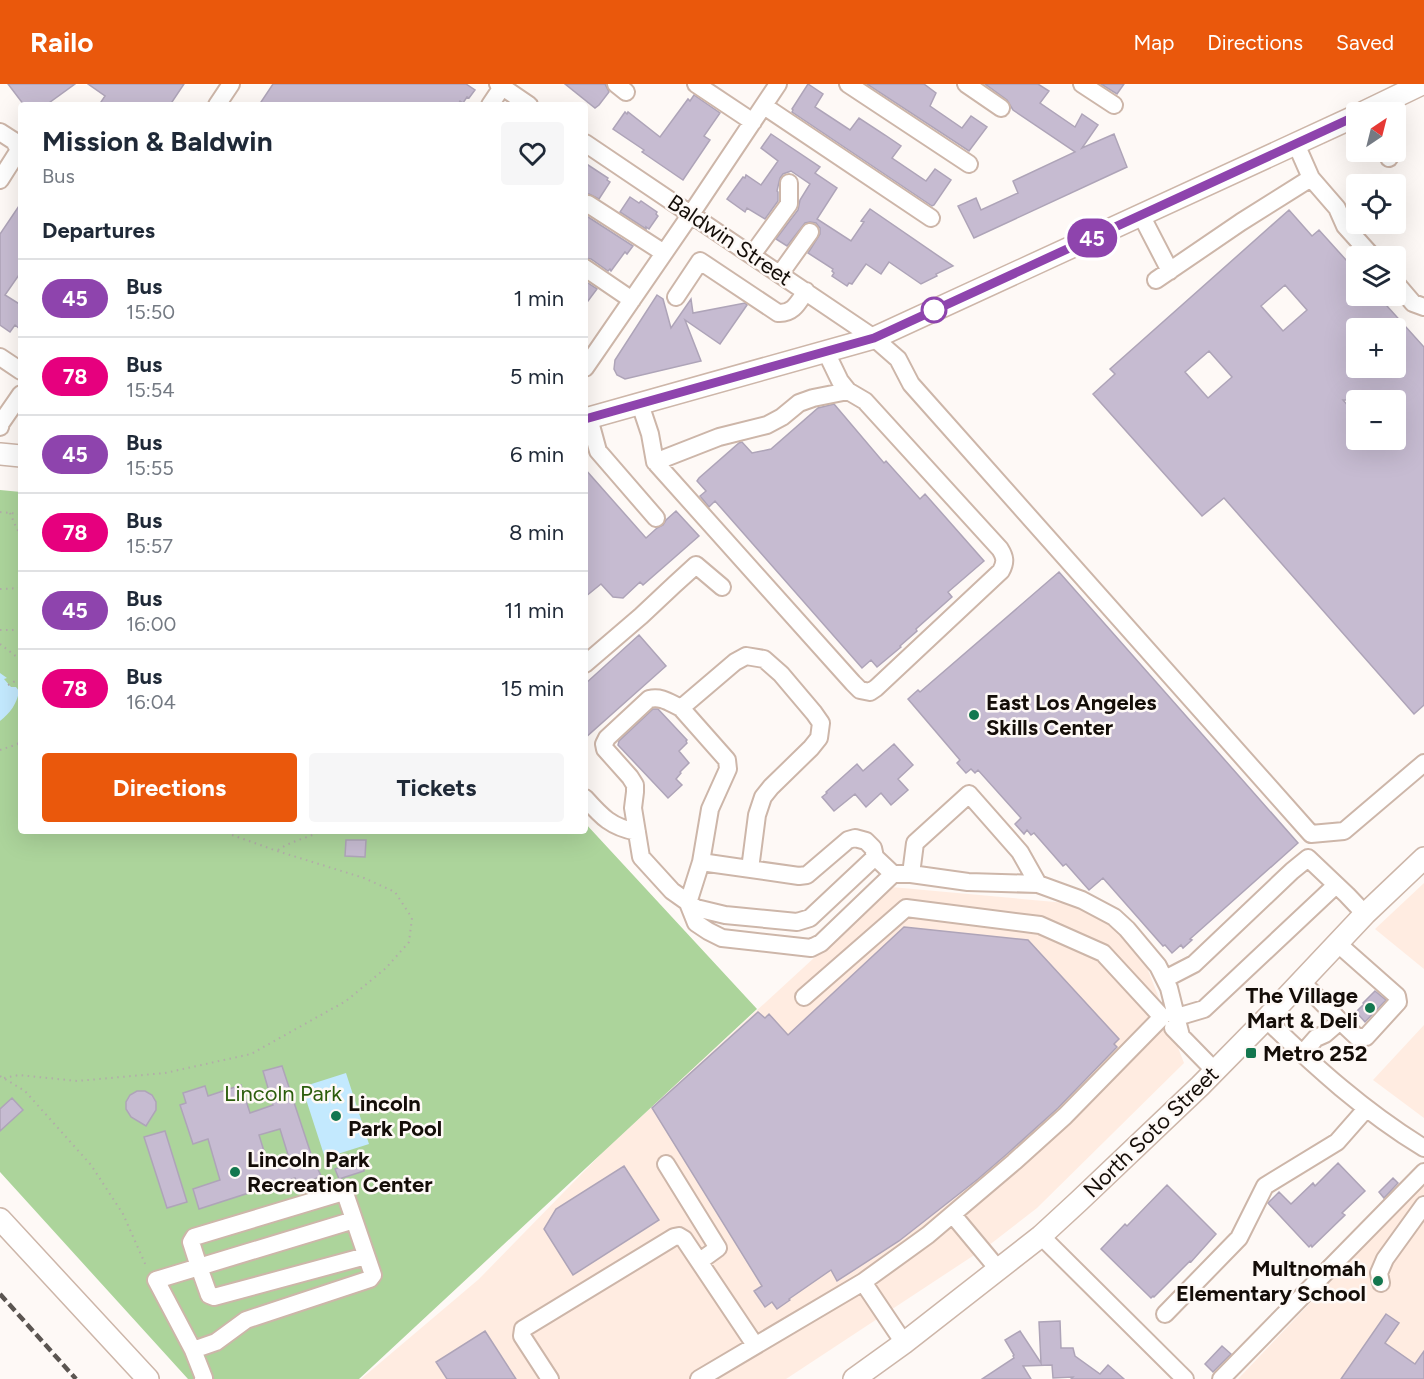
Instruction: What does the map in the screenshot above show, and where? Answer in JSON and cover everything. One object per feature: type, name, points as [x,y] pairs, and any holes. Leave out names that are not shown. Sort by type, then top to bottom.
[{"type":"main road","points":[[1388,102],[1422,84]]},
{"type":"main road","points":[[588,418],[874,338],[1346,121]]},
{"type":"main road","points":[[0,454],[18,456]]},
{"type":"main road","name":"North Soto Street","points":[[855,1379],[1041,1236],[1266,1019],[1365,914],[1424,858]]},
{"type":"main road","points":[[0,1219],[148,1379]]},
{"type":"street","points":[[219,102],[231,84]]},
{"type":"street","points":[[696,84],[753,122]]},
{"type":"street","points":[[588,358],[632,300],[778,84]]},
{"type":"street","points":[[848,84],[969,164]]},
{"type":"street","points":[[966,84],[1001,108]]},
{"type":"street","points":[[1082,84],[1114,105]]},
{"type":"street","points":[[492,102],[501,85],[525,102]]},
{"type":"street","points":[[764,106],[931,218]]},
{"type":"street","points":[[0,132],[14,141],[18,148]]},
{"type":"street","points":[[1296,144],[1311,178],[1337,208],[1345,226],[1363,246]]},
{"type":"street","name":"Baldwin Street","points":[[588,145],[806,291],[874,338],[898,359],[911,384],[1311,834],[1344,831],[1424,764]]},
{"type":"street","points":[[0,180],[18,152]]},
{"type":"street","points":[[1141,215],[1163,276],[1241,222],[1311,178]]},
{"type":"street","points":[[752,255],[789,204],[789,183]]},
{"type":"street","points":[[588,204],[664,253]]},
{"type":"street","points":[[780,274],[810,232]]},
{"type":"street","points":[[676,297],[700,261],[778,313],[785,313],[793,309],[806,291]]},
{"type":"street","points":[[588,270],[632,300]]},
{"type":"street","points":[[1406,295],[1413,303],[1424,307]]},
{"type":"street","points":[[640,404],[650,434],[655,462],[853,683],[860,690],[870,692],[1001,571],[1005,557],[865,400],[848,391],[840,381],[826,352]]},
{"type":"street","points":[[0,357],[18,369]]},
{"type":"street","points":[[655,462],[720,438],[767,425],[782,417],[799,403],[848,391]]},
{"type":"street","points":[[0,427],[18,398]]},
{"type":"street","points":[[588,421],[598,451],[656,518]]},
{"type":"street","points":[[588,661],[696,566],[722,587]]},
{"type":"street","points":[[681,708],[735,662],[746,656],[764,659],[781,674],[821,723],[819,738],[763,797],[757,815],[750,869]]},
{"type":"street","points":[[875,857],[810,918],[797,922],[725,915],[696,908],[688,903],[672,891],[641,856],[633,808],[634,784],[605,749],[604,744],[607,738],[650,699],[657,697],[681,708],[727,760],[728,769],[710,809],[701,862],[688,903],[696,923],[722,938],[812,948],[821,943],[893,874]]},
{"type":"street","points":[[911,874],[915,843],[969,794],[1020,852],[1038,884]]},
{"type":"street","points":[[588,801],[599,814],[620,828],[637,832]]},
{"type":"street","points":[[701,862],[799,876],[807,875],[848,840],[855,838],[866,841],[873,848],[875,857],[893,874],[911,874],[968,882],[1038,884],[1082,900],[1114,917],[1127,929],[1158,966],[1165,979],[1169,1017]]},
{"type":"street","points":[[1165,979],[1194,964],[1308,858],[1365,914]]},
{"type":"street","points":[[699,1379],[863,1282],[928,1235],[1065,1116],[1169,1017],[1204,1009],[1336,885]]},
{"type":"street","points":[[804,997],[906,908],[1040,925],[1103,953],[1169,1017],[1181,1036],[1214,1070]]},
{"type":"street","points":[[1302,981],[1357,1037],[1366,1037],[1398,1002],[1397,996],[1337,943]]},
{"type":"street","points":[[1266,1019],[1302,1054],[1366,1109],[1424,1148]]},
{"type":"street","points":[[1302,1054],[1317,1038],[1340,1022]]},
{"type":"street","points":[[1165,1314],[1239,1238],[1265,1186],[1337,1142],[1366,1109]]},
{"type":"street","points":[[666,1164],[718,1248],[700,1261]]},
{"type":"street","points":[[1221,1379],[1424,1172]]},
{"type":"street","points":[[193,1350],[216,1342],[246,1320],[370,1279],[373,1275],[346,1196],[340,1193],[194,1237],[191,1242],[211,1297],[366,1256]]},
{"type":"street","points":[[1381,1283],[1379,1273],[1385,1259],[1424,1205]]},
{"type":"street","points":[[953,1215],[998,1269]]},
{"type":"street","points":[[204,1378],[193,1350],[156,1280],[354,1220]]},
{"type":"street","points":[[550,1379],[522,1336],[523,1329],[679,1236],[684,1239],[700,1261],[755,1345]]},
{"type":"street","points":[[1041,1236],[1185,1379]]},
{"type":"street","points":[[863,1282],[904,1343]]},
{"type":"street","points":[[204,1378],[216,1342]]},
{"type":"path","points":[[0,512],[18,514]]},
{"type":"path","points":[[10,513],[18,530]]},
{"type":"path","points":[[0,589],[18,588]]},
{"type":"path","points":[[0,630],[18,630]]},
{"type":"path","points":[[0,644],[18,658]]},
{"type":"path","points":[[8,685],[18,680]]},
{"type":"path","points":[[0,750],[18,744]]},
{"type":"path","points":[[4,1078],[19,1075],[77,1081],[165,1073],[251,1054],[346,1000],[386,968],[409,942],[412,918],[395,892],[364,878],[229,834]]},
{"type":"path","points":[[277,851],[287,843],[316,834]]},
{"type":"path","points":[[0,1076],[26,1091],[91,1165],[123,1214],[147,1268],[156,1280]]},
{"type":"shaded area","points":[[1424,883],[1424,969],[1375,929]]},
{"type":"shaded area","points":[[891,887],[1066,903],[1079,906],[1112,923],[1151,968],[1148,970],[1184,1063],[1037,1208],[988,1246],[786,1379],[361,1379],[479,1279],[605,1150]]},
{"type":"shaded area","points":[[1424,1025],[1424,1118],[1373,1080]]},
{"type":"shaded area","name":"Multnomah Elementary School","points":[[1424,1183],[1424,1379],[1238,1379]]},
{"type":"green space","name":"Lincoln Park","points":[[0,490],[18,492],[18,834],[588,834],[588,826],[757,1009],[359,1379],[188,1379],[0,1172]]},
{"type":"water","points":[[0,673],[7,678],[4,679],[11,687],[16,687],[18,696],[12,708],[0,721]]},
{"type":"water","name":"Lincoln Park Pool","points":[[346,1073],[369,1144],[325,1158],[302,1087]]},
{"type":"building","points":[[8,84],[75,84],[50,102],[22,102]]},
{"type":"building","points":[[88,84],[184,84],[172,102],[101,102],[105,96]]},
{"type":"building","points":[[273,84],[466,84],[475,90],[464,102],[261,102]]},
{"type":"building","points":[[565,84],[605,84],[609,92],[599,105],[595,108]]},
{"type":"building","points":[[808,84],[823,94],[815,107],[850,130],[859,118],[885,135],[901,146],[892,158],[926,181],[935,169],[951,180],[934,205],[932,206],[792,112]]},
{"type":"building","points":[[867,84],[924,84],[936,93],[930,106],[962,128],[971,116],[987,127],[969,151]]},
{"type":"building","points":[[985,84],[1038,84],[1049,91],[1040,103],[1075,127],[1082,114],[1098,125],[1082,148],[1114,134],[1127,167],[974,238],[958,206],[976,198],[981,210],[1018,193],[1013,181],[1075,152],[1013,110],[1007,100]]},
{"type":"building","points":[[1101,84],[1124,84],[1117,94]]},
{"type":"building","points":[[694,95],[720,113],[704,136],[710,140],[683,180],[613,129],[625,112],[627,114],[628,112],[660,137],[688,99],[690,101]]},
{"type":"building","points":[[771,134],[820,167],[815,173],[837,188],[817,219],[851,241],[870,209],[953,266],[921,284],[889,262],[881,274],[866,264],[852,284],[849,283],[847,286],[832,276],[833,269],[808,253],[820,234],[820,228],[816,223],[805,223],[787,246],[776,239],[798,210],[800,200],[810,184],[791,171],[783,174],[777,191],[778,201],[765,219],[747,208],[745,212],[727,199],[746,175],[761,185],[778,161],[761,148]]},
{"type":"building","points":[[588,165],[608,178],[610,182],[599,199],[589,194]]},
{"type":"building","points":[[630,197],[639,203],[641,201],[657,212],[658,216],[649,229],[620,212]]},
{"type":"building","points":[[18,207],[18,276],[5,295],[18,303],[18,328],[15,325],[10,332],[0,325],[0,234]]},
{"type":"building","points":[[1289,210],[1312,236],[1319,230],[1346,260],[1346,306],[1387,306],[1398,318],[1346,318],[1346,378],[1406,378],[1406,327],[1424,347],[1424,705],[1414,714],[1224,498],[1202,516],[1093,394],[1115,374],[1110,369]],"holes":[[[1285,285],[1307,310],[1283,331],[1261,306]],[[1209,351],[1232,377],[1208,398],[1185,372]]]},
{"type":"building","points":[[588,217],[633,246],[627,254],[625,252],[611,271],[588,258]]},
{"type":"building","points":[[588,283],[597,289],[588,301]]},
{"type":"building","points":[[657,295],[663,299],[671,328],[691,299],[693,313],[745,303],[747,305],[720,344],[685,320],[701,361],[625,379],[617,375],[614,369],[615,360]]},
{"type":"building","points":[[834,404],[884,463],[886,461],[920,499],[925,494],[984,561],[948,592],[952,597],[877,667],[871,660],[862,668],[715,501],[709,507],[700,496],[706,491],[697,481],[739,443],[742,442],[752,453],[771,449],[818,408]]},
{"type":"building","points":[[588,472],[646,538],[676,511],[699,536],[643,585],[640,582],[623,598],[613,597],[601,584],[588,595]]},
{"type":"building","points":[[1059,572],[1298,843],[1190,939],[1192,940],[1183,948],[1181,945],[1172,953],[1165,945],[1163,946],[1103,878],[1089,890],[1066,864],[1063,866],[1034,833],[1031,835],[1027,830],[1024,834],[1015,824],[1021,818],[978,770],[975,773],[971,769],[966,773],[957,763],[960,760],[908,699],[918,690],[920,692]]},
{"type":"building","points":[[639,635],[666,666],[588,735],[588,681]]},
{"type":"building","points":[[653,709],[658,709],[687,740],[679,751],[689,763],[676,779],[682,785],[668,798],[618,745],[619,741]]},
{"type":"building","points":[[894,744],[913,765],[898,779],[908,790],[891,805],[881,793],[866,807],[855,794],[834,811],[822,797],[826,792],[857,764],[863,771]]},
{"type":"building","points":[[346,840],[366,840],[365,857],[345,856]]},
{"type":"building","points":[[904,927],[1028,940],[1119,1039],[1114,1044],[1117,1047],[1058,1108],[1007,1154],[899,1241],[837,1281],[831,1270],[777,1309],[772,1302],[765,1307],[754,1291],[762,1286],[652,1108],[758,1012],[765,1018],[769,1014],[788,1035]]},
{"type":"building","points":[[1375,991],[1386,1000],[1365,1022],[1356,1012]]},
{"type":"building","points":[[282,1066],[311,1154],[321,1176],[298,1187],[295,1178],[199,1209],[193,1189],[220,1180],[208,1139],[193,1144],[180,1105],[186,1103],[183,1093],[205,1086],[208,1096],[241,1085],[250,1113],[273,1105],[263,1071]],"holes":[[[280,1129],[289,1158],[268,1164],[259,1135]]]},
{"type":"building","points":[[137,1091],[145,1091],[152,1095],[156,1102],[156,1110],[146,1126],[131,1117],[126,1109],[126,1102],[130,1095]]},
{"type":"building","points":[[12,1098],[23,1110],[0,1131],[0,1109]]},
{"type":"building","points":[[165,1131],[187,1202],[167,1208],[144,1137]]},
{"type":"building","points":[[361,1160],[364,1171],[339,1179],[335,1169]]},
{"type":"building","points":[[1338,1163],[1365,1191],[1342,1213],[1345,1215],[1312,1247],[1311,1245],[1309,1247],[1268,1203],[1279,1192],[1291,1204],[1313,1183],[1315,1186]]},
{"type":"building","points":[[624,1166],[659,1220],[573,1275],[544,1229],[556,1209]]},
{"type":"building","points":[[1393,1178],[1398,1183],[1384,1198],[1379,1192]]},
{"type":"building","points":[[1167,1185],[1216,1234],[1191,1262],[1151,1298],[1101,1249]]},
{"type":"building","points":[[1386,1314],[1399,1323],[1385,1343],[1415,1364],[1424,1351],[1424,1379],[1341,1379]]},
{"type":"building","points":[[1060,1321],[1061,1348],[1073,1348],[1075,1356],[1100,1374],[1108,1365],[1124,1379],[1053,1378],[1052,1365],[1023,1366],[1031,1379],[982,1379],[1014,1358],[1005,1340],[1020,1331],[1041,1363],[1039,1322]]},
{"type":"building","points":[[485,1331],[516,1379],[447,1379],[436,1362]]},
{"type":"building","points":[[1222,1346],[1231,1354],[1213,1372],[1205,1364]]},
{"type":"railway","points":[[0,1294],[76,1379]]},
{"type":"bus line","name":"45","points":[[588,418],[874,338],[1346,121]]},
{"type":"place","name":"East Los Angeles Skills Center","points":[[974,715]]},
{"type":"place","name":"The Village Mart & Deli","points":[[1370,1008]]},
{"type":"place","name":"Metro 252","points":[[1251,1053]]},
{"type":"place","name":"Lincoln Park Pool","points":[[336,1116]]},
{"type":"place","name":"Lincoln Park Recreation Center","points":[[235,1172]]},
{"type":"place","name":"Multnomah Elementary School","points":[[1378,1281]]}]
